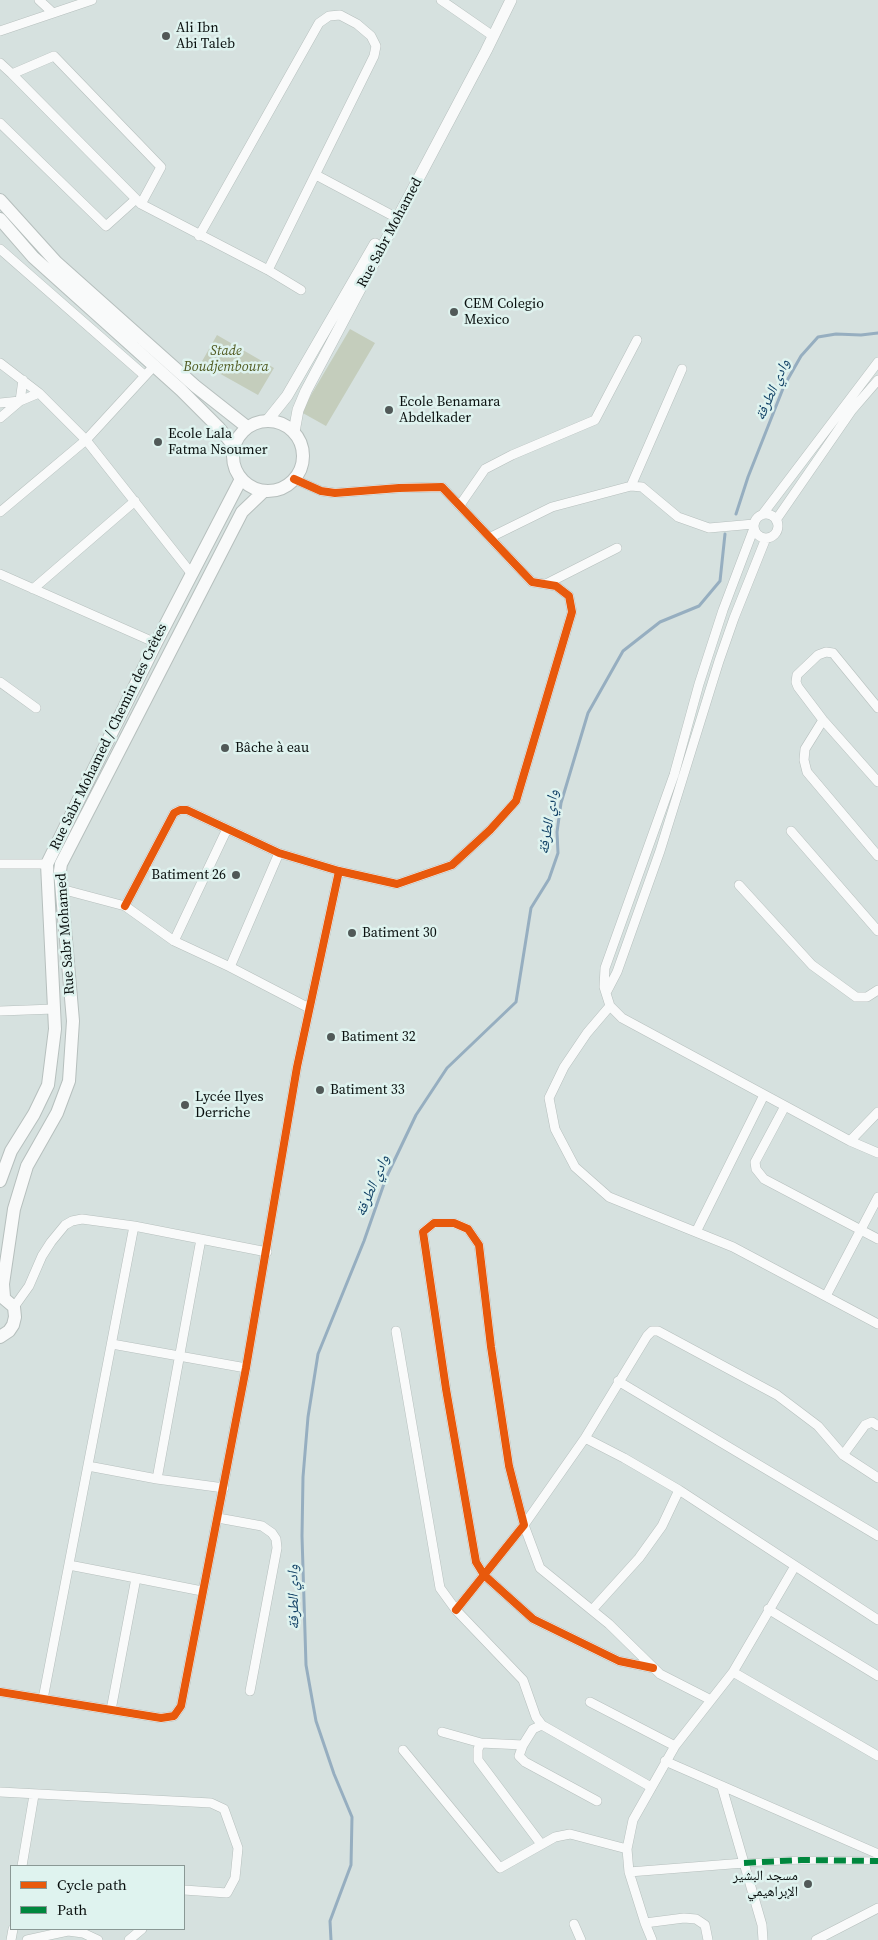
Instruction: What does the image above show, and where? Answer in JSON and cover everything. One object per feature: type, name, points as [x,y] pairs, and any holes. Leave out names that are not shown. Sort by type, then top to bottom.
[{"type":"main road","points":[[0,200],[56,262],[195,386],[247,427]]},
{"type":"main road","points":[[0,219],[33,257],[154,366],[219,428],[234,446]]},
{"type":"main road","points":[[267,420],[281,423],[294,432],[301,445],[303,458],[300,469],[294,479],[285,486],[275,490],[264,491],[250,486],[241,479],[232,460],[234,446],[238,437],[247,427],[267,420]]},
{"type":"main road","name":"Rue Sabr Mohamed / Chemin des Crêtes","points":[[0,1181],[11,1151],[34,1114],[48,1084],[54,1029],[54,1009],[47,864],[156,643],[241,479]]},
{"type":"main road","name":"Rue Sabr Mohamed","points":[[2,1296],[14,1209],[27,1166],[57,1112],[69,1081],[72,1021],[60,871],[70,847],[242,512],[264,491]]},
{"type":"main road","points":[[1,1339],[13,1325],[14,1307],[2,1296]]},
{"type":"street","points":[[39,0],[53,13]]},
{"type":"street","points":[[0,31],[92,0]]},
{"type":"street","points":[[441,0],[493,36],[511,0]]},
{"type":"street","points":[[199,236],[320,23],[329,16],[340,15],[357,24],[371,36],[376,46],[374,56],[268,270]]},
{"type":"street","name":"Rue Sabr Mohamed","points":[[294,432],[298,410],[306,391],[493,36]]},
{"type":"street","points":[[0,123],[106,226],[138,201],[160,167],[54,56],[12,74]]},
{"type":"street","points":[[0,63],[138,201],[199,236],[268,270],[301,290]]},
{"type":"street","points":[[267,420],[287,396],[385,227],[397,218],[316,175]]},
{"type":"street","points":[[0,249],[144,375]]},
{"type":"street","points":[[460,505],[486,468],[595,420],[637,340]]},
{"type":"street","points":[[878,362],[797,471],[762,515],[758,517],[754,526],[698,684],[674,775],[605,968],[603,981],[610,1006],[622,1018],[850,1141],[878,1154]]},
{"type":"street","points":[[0,363],[39,392],[86,440],[192,573]]},
{"type":"street","points":[[0,512],[86,440],[154,366]]},
{"type":"street","points":[[631,486],[682,369]]},
{"type":"street","points":[[20,401],[23,380]]},
{"type":"street","points":[[606,993],[617,972],[660,851],[719,661],[766,538],[775,534],[777,529],[776,520],[852,410],[878,380]]},
{"type":"street","points":[[0,418],[20,401],[39,392]]},
{"type":"street","points":[[0,403],[20,401]]},
{"type":"street","points":[[124,906],[174,813],[180,810],[186,810],[279,853],[339,871],[397,884],[452,865],[490,830],[516,801],[572,612],[569,596],[556,586],[532,582],[442,487],[335,493],[321,491],[294,479]]},
{"type":"street","points":[[491,537],[552,507],[631,486],[642,486],[678,517],[709,528],[754,526]]},
{"type":"street","points":[[33,589],[136,501]]},
{"type":"street","points":[[762,515],[770,515],[776,520]]},
{"type":"street","points":[[754,526],[758,535],[766,538]]},
{"type":"street","points":[[546,584],[617,548]]},
{"type":"street","points":[[0,574],[156,643]]},
{"type":"street","points":[[878,708],[832,653],[826,652],[818,655],[797,675],[796,682],[823,720],[878,782]]},
{"type":"street","points":[[0,682],[36,708]]},
{"type":"street","points":[[823,720],[805,749],[804,760],[807,772],[878,856]]},
{"type":"street","points":[[174,941],[227,829]]},
{"type":"street","points":[[791,831],[878,931]]},
{"type":"street","points":[[230,967],[279,853]]},
{"type":"street","points":[[0,864],[47,864]]},
{"type":"street","points":[[0,1692],[161,1718],[174,1716],[179,1711],[246,1368],[297,1067],[339,871]]},
{"type":"street","points":[[739,885],[812,965],[856,997],[867,997],[878,990]]},
{"type":"street","points":[[61,889],[124,906],[174,941],[230,967],[309,1008]]},
{"type":"street","points":[[610,1006],[587,1034],[564,1067],[549,1098],[555,1129],[575,1168],[609,1197],[733,1247],[878,1324]]},
{"type":"street","points":[[0,1011],[54,1009]]},
{"type":"street","points":[[696,1232],[764,1094]]},
{"type":"street","points":[[785,1106],[755,1162],[756,1169],[764,1179],[878,1239]]},
{"type":"street","points":[[850,1141],[878,1112]]},
{"type":"street","points":[[826,1296],[878,1197]]},
{"type":"street","points":[[14,1307],[29,1286],[42,1256],[65,1225],[72,1221],[82,1219],[134,1226],[267,1252]]},
{"type":"street","points":[[653,1668],[619,1661],[533,1619],[484,1575],[476,1562],[446,1389],[423,1232],[434,1223],[454,1223],[468,1229],[479,1245],[491,1347],[509,1466],[524,1525],[540,1568],[592,1610],[660,1674],[711,1700]]},
{"type":"street","points":[[43,1699],[134,1226]]},
{"type":"street","points":[[157,1479],[202,1238]]},
{"type":"street","points":[[396,1331],[440,1588],[456,1610],[523,1680],[536,1717],[542,1725],[651,1787]]},
{"type":"street","points":[[456,1610],[524,1525],[585,1438],[618,1381],[652,1331],[658,1332],[777,1395],[818,1426],[843,1455],[878,1478]]},
{"type":"street","points":[[112,1344],[246,1368]]},
{"type":"street","points":[[618,1381],[878,1536]]},
{"type":"street","points":[[843,1455],[865,1425],[872,1422],[878,1426]]},
{"type":"street","points":[[585,1438],[679,1490],[878,1620]]},
{"type":"street","points":[[88,1466],[157,1479],[224,1488]]},
{"type":"street","points":[[592,1610],[639,1558],[662,1526],[679,1490]]},
{"type":"street","points":[[218,1518],[262,1526],[272,1533],[276,1539],[277,1548],[250,1691]]},
{"type":"street","points":[[69,1565],[202,1591]]},
{"type":"street","points":[[652,1940],[629,1872],[626,1849],[633,1820],[674,1746],[733,1672],[768,1609],[795,1566]]},
{"type":"street","points":[[111,1710],[136,1578]]},
{"type":"street","points":[[768,1609],[878,1676]]},
{"type":"street","points":[[733,1672],[878,1756]]},
{"type":"street","points":[[590,1702],[674,1746]]},
{"type":"street","points":[[542,1725],[533,1729],[523,1744],[519,1756],[525,1762],[597,1800]]},
{"type":"street","points":[[442,1732],[481,1743],[523,1744]]},
{"type":"street","points":[[481,1743],[478,1749],[478,1760],[541,1844]]},
{"type":"street","points":[[403,1750],[500,1868],[555,1837],[570,1834],[626,1849]]},
{"type":"street","points":[[665,1761],[878,1854]]},
{"type":"street","points":[[722,1787],[762,1925],[762,1940]]},
{"type":"street","points":[[0,1792],[211,1803],[224,1809],[238,1848],[235,1878],[227,1893],[185,1890]]},
{"type":"street","points":[[22,1865],[34,1794]]},
{"type":"street","points":[[629,1872],[801,1860],[878,1861]]},
{"type":"street","points":[[816,1940],[834,1936],[878,1908]]},
{"type":"street","points":[[645,1923],[684,1918],[696,1919],[704,1925],[708,1940]]},
{"type":"street","points":[[574,1924],[581,1940]]},
{"type":"street","points":[[128,1940],[141,1930]]},
{"type":"street","points":[[27,1940],[68,1931],[83,1932],[98,1940]]},
{"type":"green space","points":[[350,329],[375,343],[326,426],[301,412]]},
{"type":"green space","name":"Stade Boudjemboura","points":[[217,335],[274,368],[258,395],[201,363]]},
{"type":"waterway","name":"وادي الطرفة","points":[[736,514],[748,477],[784,386],[801,356],[818,337],[836,334],[861,335],[878,333]]},
{"type":"waterway","name":"وادي الطرفة","points":[[331,1940],[330,1921],[351,1865],[352,1817],[334,1774],[316,1721],[306,1665],[302,1536],[303,1477],[308,1417],[318,1354],[364,1241],[386,1178],[416,1115],[447,1068],[516,1002],[531,908],[549,879],[558,853],[557,832],[561,803],[588,713],[623,651],[660,622],[699,606],[720,581],[725,534]]},
{"type":"marked path","points":[[744,1863],[801,1860],[878,1861]]},
{"type":"cycle path","points":[[125,906],[174,813],[180,810],[187,810],[279,853],[339,871],[397,884],[452,865],[490,830],[516,801],[572,612],[569,596],[556,586],[532,582],[442,487],[335,493],[321,491],[294,479]]},
{"type":"cycle path","points":[[0,1692],[161,1718],[174,1716],[181,1706],[246,1368],[297,1067],[339,871]]},
{"type":"cycle path","points":[[456,1610],[524,1525],[509,1466],[491,1347],[479,1245],[468,1229],[454,1223],[434,1223],[423,1232],[446,1389],[476,1562],[484,1575],[533,1619],[619,1661],[653,1668]]},
{"type":"place","name":"Ali Ibn Abi Taleb","points":[[166,36]]},
{"type":"place","name":"CEM Colegio Mexico","points":[[454,312]]},
{"type":"place","name":"Ecole Benamara Abdelkader","points":[[389,410]]},
{"type":"place","name":"Ecole Lala Fatma Nsoumer","points":[[158,442]]},
{"type":"place","name":"Bâche à eau","points":[[225,748]]},
{"type":"place","name":"Batiment 26","points":[[236,875]]},
{"type":"place","name":"Batiment 30","points":[[352,933]]},
{"type":"place","name":"Batiment 32","points":[[331,1037]]},
{"type":"place","name":"Batiment 33","points":[[320,1090]]},
{"type":"place","name":"Lycée Ilyes Derriche","points":[[185,1105]]},
{"type":"place","name":"مسجد البشير الإبراهيمي","points":[[808,1884]]}]
